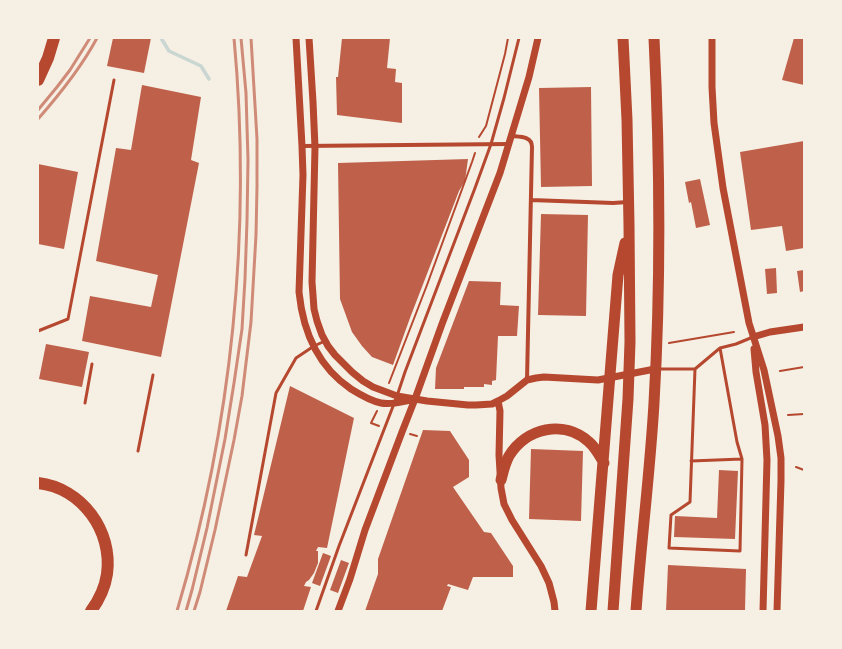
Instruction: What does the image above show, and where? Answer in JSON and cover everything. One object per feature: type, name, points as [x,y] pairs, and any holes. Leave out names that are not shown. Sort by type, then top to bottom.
[{"type":"highway","points":[[38,80],[48,58],[54,38]]},
{"type":"highway","points":[[613,611],[630,342],[629,202],[623,38]]},
{"type":"highway","points":[[636,611],[654,404],[659,281],[659,214],[654,38]]},
{"type":"highway","points":[[591,611],[618,276],[629,225]]},
{"type":"highway","points":[[501,480],[506,463],[515,449],[528,437],[548,429],[563,430],[577,434],[584,438],[594,447],[604,462]]},
{"type":"highway","points":[[41,482],[66,492],[77,499],[92,515],[104,538],[107,550],[107,574],[104,587],[92,611]]},
{"type":"street","points":[[296,38],[302,146],[299,292],[307,333],[326,367],[345,385],[356,392],[381,403],[396,399],[416,399],[476,405],[492,404],[507,396],[527,380],[536,378],[544,377],[598,380],[655,369]]},
{"type":"street","points":[[309,38],[315,146],[312,282],[314,309],[322,335],[335,355],[352,372],[363,380],[396,399]]},
{"type":"street","points":[[338,611],[365,530],[416,399],[442,324],[500,173],[529,77],[538,38]]},
{"type":"street","points":[[712,38],[712,87],[719,166],[749,323],[764,370],[781,458],[777,611]]},
{"type":"street","points":[[511,136],[527,138],[532,144],[527,380]]},
{"type":"street","points":[[302,146],[509,144]]},
{"type":"street","points":[[531,200],[613,203],[629,202]]},
{"type":"street","points":[[753,337],[770,332],[804,327]]},
{"type":"street","points":[[753,337],[756,372],[765,425],[767,454],[763,611]]},
{"type":"street","points":[[498,401],[500,411],[499,454],[501,488],[504,504],[512,520],[541,566],[549,583],[555,611]]},
{"type":"street","points":[[764,567],[778,568]]},
{"type":"lane","points":[[316,611],[339,546],[396,399],[491,144],[519,38]]},
{"type":"lane","points":[[38,331],[68,319],[114,80]]},
{"type":"lane","points":[[655,369],[695,369],[720,348],[736,344],[753,337]]},
{"type":"lane","points":[[246,554],[276,393],[296,358],[314,346],[325,341]]},
{"type":"lane","points":[[695,369],[690,502],[671,515],[669,548],[740,552],[742,459],[737,442],[720,348]]},
{"type":"lane","points":[[85,403],[92,364]]},
{"type":"lane","points":[[138,451],[153,375]]},
{"type":"lane","points":[[691,461],[742,459]]},
{"type":"path","points":[[477,144],[479,136],[486,126],[508,38]]},
{"type":"path","points":[[669,343],[734,332]]},
{"type":"path","points":[[780,371],[804,367]]},
{"type":"path","points":[[788,415],[804,414]]},
{"type":"path","points":[[796,467],[804,470]]},
{"type":"building","points":[[113,38],[151,38],[144,73],[107,66]]},
{"type":"building","points":[[342,38],[390,38],[387,68],[396,69],[395,82],[402,83],[402,123],[337,115],[336,77],[338,77]]},
{"type":"building","points":[[794,38],[804,38],[804,85],[782,80]]},
{"type":"building","points":[[142,85],[201,97],[191,160],[199,163],[161,357],[82,341],[90,296],[151,307],[158,275],[96,261],[116,148],[131,150]]},
{"type":"building","points":[[591,87],[592,186],[541,187],[539,88]]},
{"type":"building","points":[[804,141],[804,248],[786,251],[782,226],[751,230],[740,152]]},
{"type":"building","points":[[468,159],[465,181],[459,191],[393,365],[372,357],[352,332],[340,299],[338,163]]},
{"type":"building","points":[[38,164],[78,172],[64,249],[38,244]]},
{"type":"building","points":[[700,179],[710,225],[696,228],[685,182]]},
{"type":"building","points":[[541,214],[588,215],[586,316],[538,315]]},
{"type":"building","points":[[776,268],[777,293],[767,294],[765,269]]},
{"type":"building","points":[[804,270],[804,291],[800,292],[797,271]]},
{"type":"building","points":[[469,281],[501,282],[500,305],[519,306],[517,336],[498,336],[496,380],[492,381],[492,385],[484,384],[484,387],[464,387],[464,389],[435,389],[436,368]]},
{"type":"building","points":[[46,344],[89,352],[82,387],[39,379]]},
{"type":"building","points":[[290,386],[354,418],[327,548],[318,547],[316,551],[318,551],[318,563],[314,573],[304,586],[311,587],[303,611],[226,611],[238,576],[247,577],[262,536],[254,535]]},
{"type":"building","points":[[423,430],[450,431],[469,460],[469,477],[453,487],[484,532],[491,533],[513,566],[513,577],[473,577],[468,590],[448,584],[447,586],[451,587],[442,611],[365,611],[378,574],[378,559]]},
{"type":"building","points":[[531,449],[583,451],[581,521],[529,519]]},
{"type":"building","points":[[719,470],[738,471],[735,539],[674,537],[675,516],[717,518]]},
{"type":"building","points":[[323,553],[331,556],[320,586],[312,583]]},
{"type":"building","points":[[341,560],[349,563],[338,593],[330,590]]},
{"type":"building","points":[[668,565],[746,569],[745,611],[666,611]]},
{"type":"waterway","points":[[161,38],[169,51],[201,66],[209,79]]},
{"type":"railway","points":[[38,110],[70,70],[90,38]]},
{"type":"railway","points":[[38,119],[70,80],[97,38]]},
{"type":"railway","points":[[177,611],[196,541],[212,471],[224,399],[233,328],[238,255],[240,183],[239,110],[234,38]]},
{"type":"railway","points":[[186,611],[207,528],[225,439],[242,329],[245,279],[248,160],[246,93],[241,38]]},
{"type":"railway","points":[[194,611],[215,530],[234,440],[242,396],[251,322],[257,187],[257,139],[251,38]]}]
